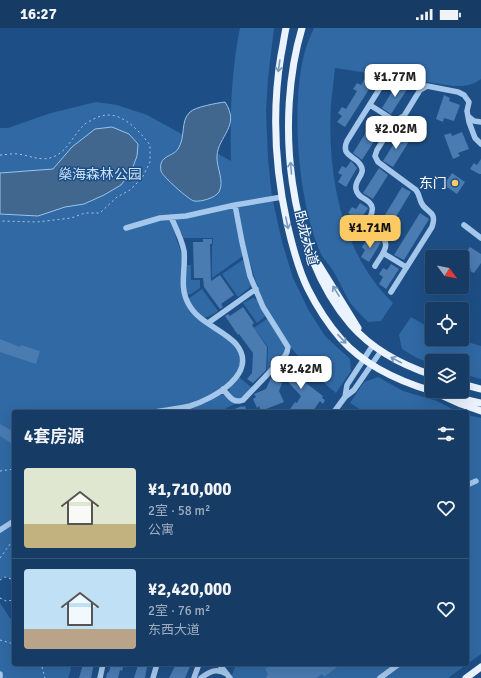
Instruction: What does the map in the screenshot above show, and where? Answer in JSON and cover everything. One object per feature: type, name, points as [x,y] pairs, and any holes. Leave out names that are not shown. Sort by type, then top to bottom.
[{"type":"main road","name":"卧龙大道","points":[[286,28],[279,70],[276,102],[276,139],[282,197],[290,238],[299,268],[307,288],[329,324],[342,340],[364,360],[389,375],[425,388]]},
{"type":"main road","name":"卧龙大道","points":[[302,28],[291,72],[289,134],[292,180],[303,234],[309,250],[336,291],[363,337],[373,346]]},
{"type":"main road","points":[[373,346],[396,360],[425,373]]},
{"type":"main road","points":[[469,386],[481,389]]},
{"type":"main road","points":[[448,398],[481,411]]},
{"type":"main road","name":"卧龙大道","points":[[461,398],[481,403]]},
{"type":"main road","points":[[466,678],[481,667]]},
{"type":"street","points":[[391,292],[432,227],[434,218],[430,211],[421,204],[416,190],[376,160],[377,150],[395,121],[404,116],[420,90],[427,86],[458,92],[464,95],[469,102],[468,116],[473,133],[477,141],[481,144]]},
{"type":"street","points":[[375,266],[386,246],[384,239],[368,225],[368,219],[372,211],[372,207],[368,201],[356,192],[356,185],[361,175],[362,168],[359,162],[347,154],[345,146],[380,88]]},
{"type":"street","points":[[370,105],[395,121]]},
{"type":"street","points":[[468,116],[474,121],[480,122]]},
{"type":"street","points":[[473,133],[474,129],[480,122]]},
{"type":"street","points":[[126,228],[149,221],[186,216],[282,197]]},
{"type":"street","points":[[223,390],[234,401],[238,402],[243,400],[285,356],[287,352],[286,344],[277,332],[263,307],[250,276],[235,206]]},
{"type":"street","points":[[167,410],[196,404],[223,390],[239,374],[243,363],[242,353],[230,339],[194,312],[189,305],[184,293],[184,252],[171,217]]},
{"type":"street","points":[[464,225],[481,238]]},
{"type":"street","points":[[383,253],[406,267]]},
{"type":"street","points":[[208,323],[256,289]]},
{"type":"street","points":[[345,397],[346,385],[373,346]]},
{"type":"street","points":[[335,410],[345,397],[354,390],[381,351]]},
{"type":"street","points":[[469,484],[476,481]]},
{"type":"street","points":[[0,530],[12,522]]},
{"type":"street","points":[[100,678],[103,666]]},
{"type":"street","points":[[153,678],[156,666]]},
{"type":"street","points":[[194,678],[198,666]]},
{"type":"street","points":[[221,666],[229,676]]},
{"type":"street","points":[[380,678],[396,666]]},
{"type":"street","points":[[201,678],[214,670],[219,670],[229,676]]},
{"type":"path","points":[[0,155],[17,154],[43,160],[58,155],[82,126],[102,115],[110,114],[124,119],[142,134],[150,145],[150,162],[142,178],[130,190],[117,197],[100,212],[85,213],[71,218],[37,222],[0,221]]},
{"type":"path","points":[[0,471],[12,469]]},
{"type":"path","points":[[0,558],[12,540]]},
{"type":"path","points":[[0,580],[5,577],[12,579]]},
{"type":"path","points":[[0,598],[6,601],[12,600]]},
{"type":"path","points":[[0,640],[12,643]]},
{"type":"path","points":[[41,666],[45,678]]},
{"type":"green space","name":"燊海森林公园","points":[[240,28],[274,28],[266,111],[268,159],[272,197],[282,242],[293,278],[309,311],[325,336],[350,359],[351,371],[336,393],[305,364],[287,342],[271,318],[256,282],[244,241],[243,256],[212,278],[213,238],[183,238],[182,233],[175,235],[182,258],[181,286],[187,306],[197,318],[233,344],[238,351],[240,358],[238,369],[230,381],[213,393],[197,401],[180,406],[154,410],[12,410],[12,579],[4,577],[0,579],[0,128],[8,128],[51,113],[96,102],[117,105],[147,115],[231,161],[232,94]]},
{"type":"green space","points":[[314,28],[481,28],[481,79],[464,86],[453,86],[335,68],[330,131],[335,185],[349,237],[361,261],[375,283],[393,303],[381,321],[368,322],[351,304],[335,273],[321,254],[313,233],[307,208],[299,154],[297,126],[298,98],[300,73],[305,51]]},
{"type":"green space","points":[[244,259],[251,285],[238,297],[222,274]]},
{"type":"green space","points":[[187,265],[191,265],[191,280],[200,280],[200,288],[187,295],[185,283]]},
{"type":"green space","points":[[202,289],[218,311],[207,317],[200,316],[188,299]]},
{"type":"green space","points":[[253,298],[258,300],[266,316],[257,323],[243,303]]},
{"type":"green space","points":[[411,317],[425,325],[425,346],[469,346],[469,342],[481,346],[481,379],[469,376],[469,354],[425,354],[425,361],[402,349],[399,335]]},
{"type":"green space","points":[[268,318],[285,345],[286,351],[267,373],[268,347],[254,328]]},
{"type":"green space","points":[[239,377],[252,388],[243,397],[236,400],[229,391],[231,386]]},
{"type":"green space","points":[[378,377],[403,391],[437,401],[454,410],[361,410],[350,403],[364,382]]},
{"type":"green space","points":[[220,394],[225,395],[237,403],[226,408],[225,410],[170,410]]},
{"type":"green space","points":[[469,415],[481,418],[481,654],[469,663]]},
{"type":"green space","points":[[0,603],[12,621],[12,666],[70,666],[71,669],[68,678],[0,678]]},
{"type":"green space","points":[[226,666],[464,666],[448,678],[231,678],[235,667]]},
{"type":"shaded area","points":[[225,102],[231,118],[230,124],[218,149],[217,156],[221,188],[217,194],[211,198],[194,201],[162,174],[162,162],[166,157],[176,152],[178,149],[182,139],[185,120],[190,112],[201,107]]},
{"type":"shaded area","points":[[112,127],[129,134],[138,144],[137,156],[131,172],[121,185],[84,204],[65,207],[38,216],[0,214],[0,173],[53,169],[72,147],[95,129]]},
{"type":"building","points":[[365,78],[373,83],[345,127],[337,122],[342,116],[338,113],[342,107],[346,109],[357,91],[353,89],[357,83],[361,85]]},
{"type":"building","points":[[398,82],[408,88],[391,114],[382,108]]},
{"type":"building","points":[[444,95],[450,98],[449,101],[460,105],[454,121],[444,118],[443,122],[436,119]]},
{"type":"building","points":[[377,115],[387,121],[362,160],[353,153]]},
{"type":"building","points":[[462,132],[469,149],[458,153],[460,156],[453,159],[444,135],[451,133],[452,136]]},
{"type":"building","points":[[400,134],[410,140],[393,167],[383,161]]},
{"type":"building","points":[[481,159],[481,174],[479,174],[470,169],[474,163],[477,165]]},
{"type":"building","points":[[351,161],[357,168],[346,187],[338,182],[342,175],[338,173],[342,166],[346,168]]},
{"type":"building","points":[[379,168],[388,175],[373,199],[363,193]]},
{"type":"building","name":"东门","points":[[452,173],[465,182],[457,194],[444,185]]},
{"type":"building","points":[[402,187],[411,192],[386,233],[377,228]]},
{"type":"building","points":[[360,203],[368,208],[355,228],[347,223],[352,216],[348,213],[352,207],[356,209]]},
{"type":"building","points":[[420,213],[429,219],[404,260],[394,255]]},
{"type":"building","points":[[373,237],[381,242],[369,262],[361,257],[365,250],[362,247],[366,241],[369,243]]},
{"type":"building","points":[[203,239],[212,239],[212,244],[210,244],[211,281],[220,275],[234,295],[221,304],[223,307],[220,309],[204,287],[203,278],[194,278],[193,242],[203,242]]},
{"type":"building","points":[[470,247],[481,254],[481,263],[474,273],[470,271],[471,269],[469,268],[468,250]]},
{"type":"building","points":[[391,264],[399,269],[386,289],[379,284],[383,277],[379,274],[383,268],[387,270]]},
{"type":"building","points":[[243,307],[254,323],[252,325],[267,347],[266,370],[253,383],[247,379],[252,373],[253,353],[225,316],[228,314],[230,316]]},
{"type":"building","points":[[0,339],[20,347],[21,345],[40,351],[36,364],[0,352]]},
{"type":"building","points":[[287,360],[300,375],[304,373],[309,379],[306,383],[323,396],[322,398],[325,400],[323,404],[320,401],[314,410],[289,410],[295,402],[297,403],[301,396],[277,370]]},
{"type":"building","points":[[271,378],[282,383],[279,391],[284,402],[264,410],[261,410],[259,406],[257,408],[253,399],[256,397],[254,394],[266,389]]},
{"type":"building","points":[[245,406],[246,410],[232,410]]},
{"type":"building","points":[[0,424],[12,431],[12,444],[0,436]]},
{"type":"building","points":[[82,666],[94,666],[91,678],[79,678]]},
{"type":"building","points":[[110,666],[123,666],[122,671],[120,670],[118,678],[106,678],[107,673],[109,672]]},
{"type":"building","points":[[138,666],[147,667],[145,678],[134,678]]},
{"type":"building","points":[[175,666],[190,666],[185,678],[169,678]]},
{"type":"building","points":[[269,666],[338,666],[324,677],[322,674],[316,678],[266,678],[268,674],[265,669]]},
{"type":"place","name":"东门","points":[[455,183]]}]
